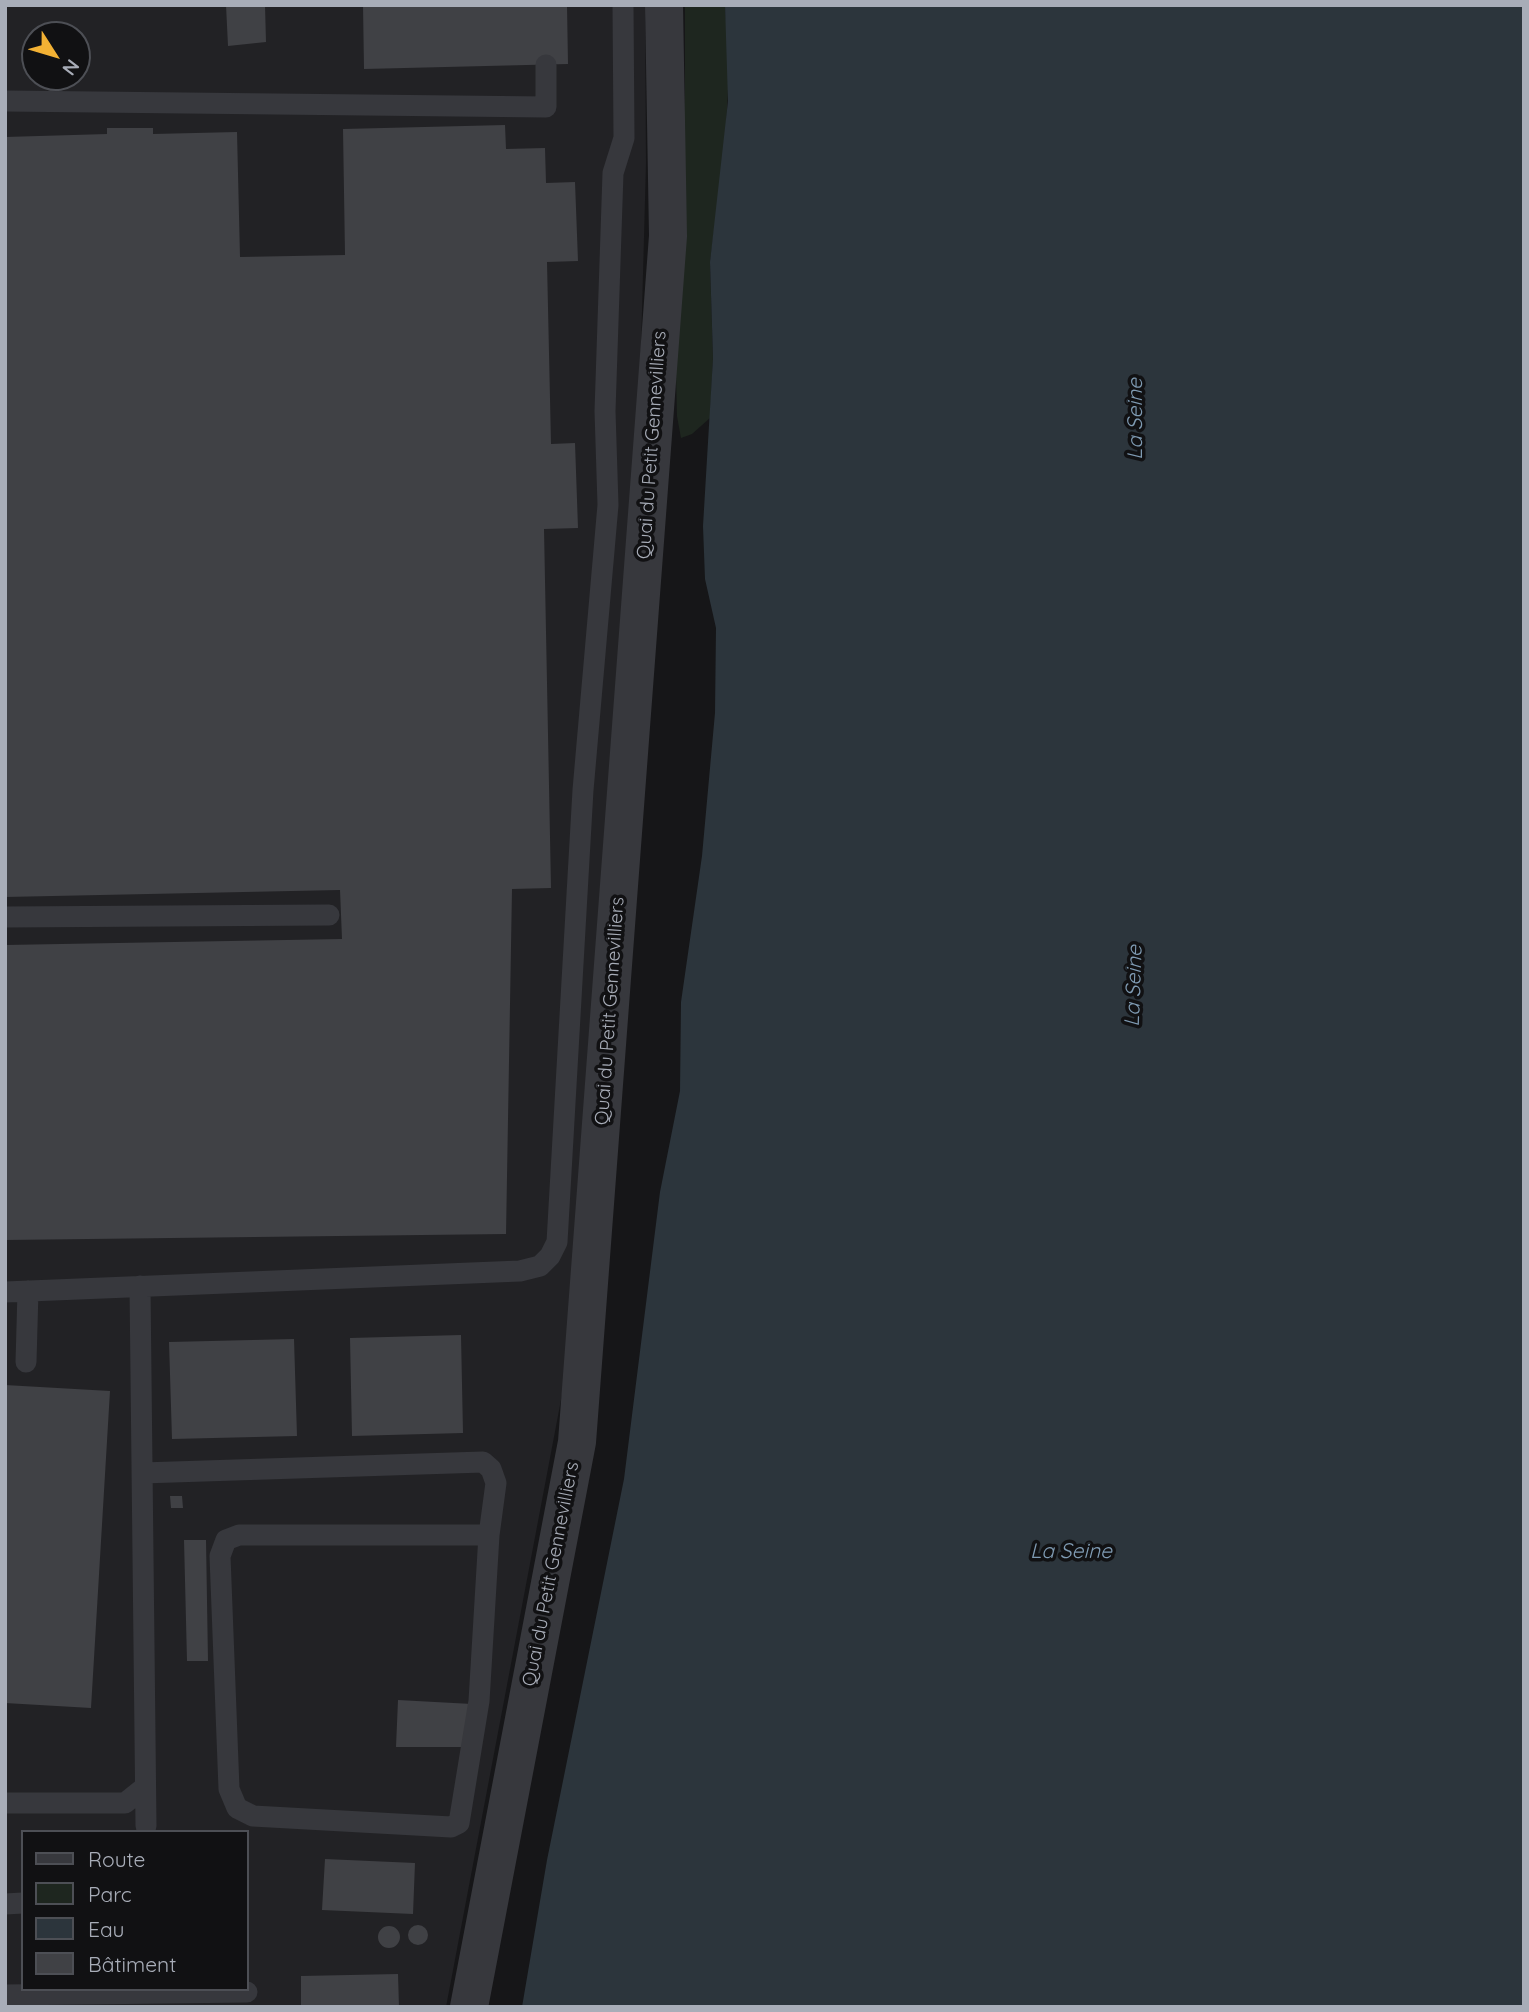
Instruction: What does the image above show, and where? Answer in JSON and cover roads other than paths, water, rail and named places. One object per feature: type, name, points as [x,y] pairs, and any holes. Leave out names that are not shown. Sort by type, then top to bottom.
[{"type":"street","name":"Quai du Petit Gennevilliers","points":[[469,2007],[577,1442],[668,236],[664,5]]},
{"type":"lane","points":[[5,1292],[520,1271],[540,1266],[558,1242],[583,790],[608,505],[606,397],[613,173],[624,138],[623,5]]},
{"type":"lane","points":[[5,101],[546,107],[546,65]]},
{"type":"lane","points":[[5,917],[329,915]]},
{"type":"lane","points":[[140,1286],[146,1826]]},
{"type":"lane","points":[[26,1362],[28,1291]]},
{"type":"lane","points":[[142,1473],[483,1462],[491,1469],[496,1483],[489,1535],[479,1701],[459,1823],[451,1827],[253,1816],[237,1808],[229,1789],[227,1677],[221,1611],[220,1556],[226,1540],[239,1535],[489,1535]]},
{"type":"lane","points":[[5,1802],[125,1803],[145,1787]]},
{"type":"lane","points":[[5,1995],[248,1996]]},
{"type":"water","name":"La Seine","points":[[725,5],[1524,5],[1524,2007],[522,2007],[547,1860],[624,1479],[660,1192],[680,1091],[681,1002],[702,856],[715,713],[716,628],[705,579],[703,526],[713,358],[710,262],[728,101]]}]
